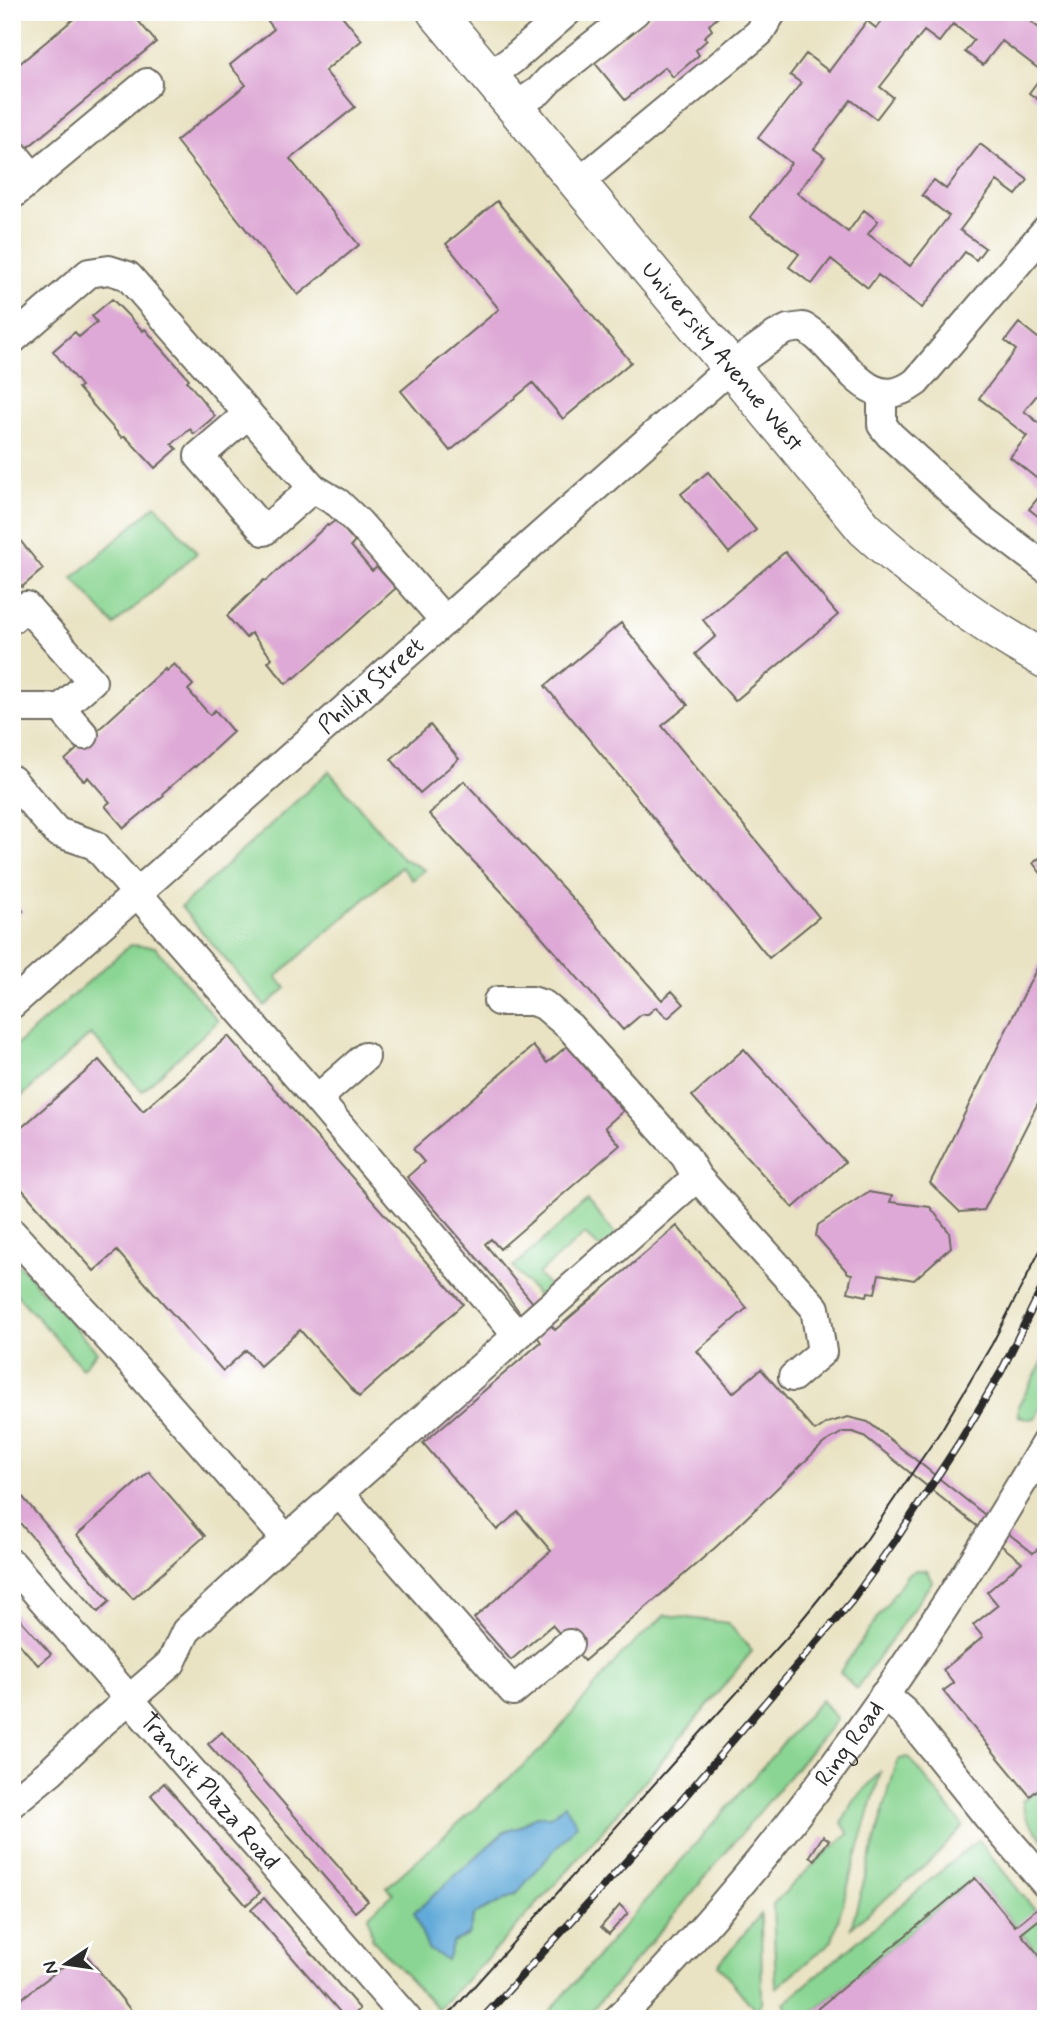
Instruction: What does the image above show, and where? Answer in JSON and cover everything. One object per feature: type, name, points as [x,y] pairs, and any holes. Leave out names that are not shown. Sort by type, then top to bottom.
[{"type":"main road","name":"University Avenue West","points":[[436,12],[865,529],[901,562],[956,604],[1046,660]]},
{"type":"street","points":[[488,77],[512,60],[567,12]]},
{"type":"street","points":[[513,108],[539,91],[548,80],[635,12]]},
{"type":"street","points":[[577,184],[758,19]]},
{"type":"street","points":[[12,152],[22,186],[147,83]]},
{"type":"street","points":[[1046,230],[916,382],[906,389],[882,394],[883,425],[890,435],[984,521],[1046,568]]},
{"type":"street","points":[[12,340],[89,273],[109,270],[128,276],[313,488],[338,503],[359,523],[445,621]]},
{"type":"street","name":"Phillip Street","points":[[12,1004],[731,367],[776,335],[788,329],[803,327],[820,337],[860,382],[882,394]]},
{"type":"street","points":[[248,414],[199,456],[264,531],[313,488]]},
{"type":"street","points":[[12,619],[26,606],[92,681],[61,708]]},
{"type":"street","points":[[13,703],[61,708],[85,735]]},
{"type":"street","points":[[12,780],[57,832],[95,845],[317,1099],[517,1335]]},
{"type":"street","points":[[498,1001],[532,1001],[544,1005],[570,1027],[685,1156],[696,1177],[815,1308],[822,1352],[793,1377]]},
{"type":"street","points":[[317,1099],[365,1057]]},
{"type":"street","points":[[12,1802],[51,1771],[171,1663],[186,1631],[286,1539],[696,1177]]},
{"type":"street","points":[[12,1233],[127,1357],[286,1539]]},
{"type":"street","name":"Ring Road","points":[[618,2019],[653,1984],[765,1854],[884,1695],[1000,1522],[1046,1442]]},
{"type":"street","points":[[339,1493],[513,1691],[569,1644]]},
{"type":"street","name":"Transit Plaza Road","points":[[12,1564],[407,2019]]},
{"type":"street","points":[[884,1695],[905,1713],[988,1817],[1046,1884]]},
{"type":"green space","points":[[156,505],[197,553],[114,625],[73,578]]},
{"type":"green space","points":[[329,771],[402,858],[425,870],[412,880],[401,867],[276,977],[286,988],[265,1006],[181,907]]},
{"type":"green space","points":[[130,945],[155,947],[218,1021],[142,1091],[91,1034],[12,1105],[12,1049]]},
{"type":"green space","points":[[588,1201],[616,1235],[600,1248],[585,1234],[538,1274],[551,1288],[545,1296],[543,1293],[539,1297],[513,1267]]},
{"type":"green space","points":[[12,1257],[97,1352],[82,1368],[12,1289]]},
{"type":"green space","points":[[1046,1356],[1046,1398],[1035,1418],[1018,1416],[1018,1406]]},
{"type":"green space","points":[[916,1570],[927,1571],[932,1582],[856,1689],[840,1672],[907,1575]]},
{"type":"green space","points":[[665,1615],[728,1623],[752,1651],[600,1834],[438,2009],[372,1939],[368,1916],[393,1893],[387,1887],[545,1746],[620,1656]],"holes":[[[564,1806],[517,1894],[474,1915],[468,1935],[453,1942],[447,1960],[414,1913],[504,1832],[517,1828],[536,1816],[550,1816]]]},
{"type":"green space","points":[[821,1700],[837,1719],[617,1983],[583,2019],[543,2019]]},
{"type":"green space","points":[[910,1758],[963,1826],[935,1857],[851,1928],[896,1765],[898,1760]]},
{"type":"green space","points":[[881,1771],[832,1941],[776,1988],[773,1904],[823,1855],[849,1834],[842,1823],[854,1801]]},
{"type":"green space","points":[[1046,1783],[1046,1843],[1027,1819],[1022,1801]]},
{"type":"green space","points":[[978,1840],[1046,1924],[1046,1963],[975,1878],[805,2019],[782,2019],[789,2011],[784,2003]]},
{"type":"green space","points":[[761,1914],[762,2003],[755,2010],[718,1965]]},
{"type":"water","points":[[565,1805],[577,1824],[516,1894],[474,1915],[468,1935],[453,1942],[447,1960],[428,1949],[414,1913],[504,1832],[517,1828],[536,1816],[550,1816]]},
{"type":"building","points":[[82,12],[131,12],[156,42],[27,148],[12,129],[12,70]]},
{"type":"building","points":[[261,12],[339,12],[362,40],[325,71],[355,107],[290,159],[359,245],[298,295],[176,141],[246,85],[230,65],[274,29]]},
{"type":"building","points":[[655,12],[724,12],[709,25],[712,30],[704,37],[707,40],[696,50],[699,55],[673,77],[665,67],[625,100],[594,62]]},
{"type":"building","points":[[888,12],[1038,12],[1031,22],[1046,33],[1046,96],[1041,102],[1029,93],[1044,73],[1002,41],[983,65],[965,52],[974,40],[953,24],[939,42],[924,31],[880,87],[893,97],[876,119],[851,100],[814,149],[825,157],[797,193],[848,232],[864,210],[878,221],[868,234],[910,266],[949,216],[922,195],[934,180],[946,189],[980,144],[1028,180],[1016,195],[997,181],[960,230],[985,248],[976,260],[965,252],[922,308],[878,275],[868,288],[831,259],[812,284],[789,267],[799,254],[750,217],[791,163],[758,138],[801,83],[790,75],[806,54],[829,71],[867,21],[876,28]]},
{"type":"building","points":[[497,201],[631,362],[563,419],[533,383],[450,451],[401,391],[499,309],[446,244]]},
{"type":"building","points":[[112,299],[143,331],[145,329],[189,379],[187,381],[215,416],[194,434],[190,429],[172,444],[177,449],[155,468],[125,436],[122,438],[78,388],[81,386],[53,351],[75,332],[79,337],[97,322],[92,316]]},
{"type":"building","points":[[1019,323],[1043,342],[1046,339],[1046,384],[1024,411],[1046,429],[1046,486],[1010,457],[1027,436],[979,398],[1016,350],[1005,341]]},
{"type":"building","points":[[708,472],[756,530],[729,553],[681,494]]},
{"type":"building","points":[[1046,488],[1046,519],[1044,521],[1029,509]]},
{"type":"building","points":[[336,520],[355,542],[351,546],[372,571],[377,567],[396,588],[286,684],[268,662],[272,658],[251,633],[246,638],[227,616],[264,580]]},
{"type":"building","points":[[12,526],[17,532],[15,534],[43,569],[22,587],[18,581],[12,586]]},
{"type":"building","points":[[785,552],[838,615],[735,701],[695,654],[716,636],[703,620]]},
{"type":"building","points":[[621,623],[688,705],[662,726],[819,917],[769,958],[545,686]]},
{"type":"building","points":[[174,664],[193,685],[188,690],[210,715],[215,710],[233,732],[124,828],[105,806],[110,802],[88,777],[84,781],[65,760],[165,669],[166,671]]},
{"type":"building","points":[[430,725],[459,759],[420,793],[391,759]]},
{"type":"building","points":[[464,781],[662,1000],[672,991],[684,1004],[668,1018],[656,1007],[648,1014],[642,1014],[623,1030],[516,907],[429,814]]},
{"type":"building","points":[[1046,853],[1046,880],[1033,863]]},
{"type":"building","points":[[12,900],[23,911],[12,921]]},
{"type":"building","points":[[1046,950],[1046,1087],[984,1210],[960,1212],[930,1183]]},
{"type":"building","points":[[228,1036],[463,1304],[359,1397],[300,1330],[260,1366],[246,1350],[223,1371],[117,1251],[94,1271],[12,1178],[12,1136],[99,1060],[143,1111]]},
{"type":"building","points":[[533,1046],[547,1063],[567,1046],[623,1111],[605,1127],[620,1145],[500,1249],[491,1239],[485,1244],[555,1330],[677,1226],[747,1308],[697,1351],[733,1393],[761,1369],[815,1431],[827,1423],[848,1417],[868,1422],[1033,1553],[1039,1548],[1046,1557],[1046,1783],[1030,1796],[943,1691],[954,1683],[943,1670],[983,1637],[973,1625],[998,1605],[987,1592],[1022,1562],[864,1436],[853,1432],[843,1432],[824,1443],[717,1546],[584,1661],[552,1625],[511,1660],[474,1618],[551,1551],[518,1512],[497,1530],[423,1443],[541,1342],[497,1281],[407,1177],[424,1162],[413,1149]]},
{"type":"building","points":[[744,1049],[845,1162],[793,1208],[692,1096]]},
{"type":"building","points":[[868,1192],[892,1196],[890,1202],[930,1207],[949,1232],[951,1247],[914,1280],[879,1274],[875,1293],[868,1292],[867,1296],[848,1292],[852,1274],[848,1273],[816,1236],[818,1225]]},
{"type":"building","points":[[149,1472],[205,1536],[133,1599],[77,1535]]},
{"type":"building","points":[[16,1489],[110,1601],[98,1612],[12,1514],[12,1493]]},
{"type":"building","points":[[12,1610],[51,1654],[38,1665],[12,1636]]},
{"type":"building","points":[[222,1732],[368,1901],[355,1912],[208,1744]]},
{"type":"building","points":[[164,1783],[260,1893],[246,1905],[151,1795]]},
{"type":"building","points":[[823,1836],[829,1840],[815,1860],[810,1856]]},
{"type":"building","points":[[975,1878],[1015,1926],[1046,1901],[1046,1914],[1021,1934],[1046,1963],[1046,2019],[805,2019]]},
{"type":"building","points":[[264,1898],[360,2009],[349,2019],[346,2019],[251,1910]]},
{"type":"building","points":[[620,1905],[628,1913],[609,1934],[601,1927]]},
{"type":"building","points":[[83,1951],[138,2019],[12,2019],[12,2006]]},
{"type":"tram line","points":[[445,2019],[791,1633],[865,1542],[942,1429],[992,1344],[1046,1239]]},
{"type":"tram line","points":[[481,2019],[716,1759]]},
{"type":"railway","points":[[482,2019],[675,1808],[851,1602],[959,1443],[1001,1372],[1046,1280]]}]
